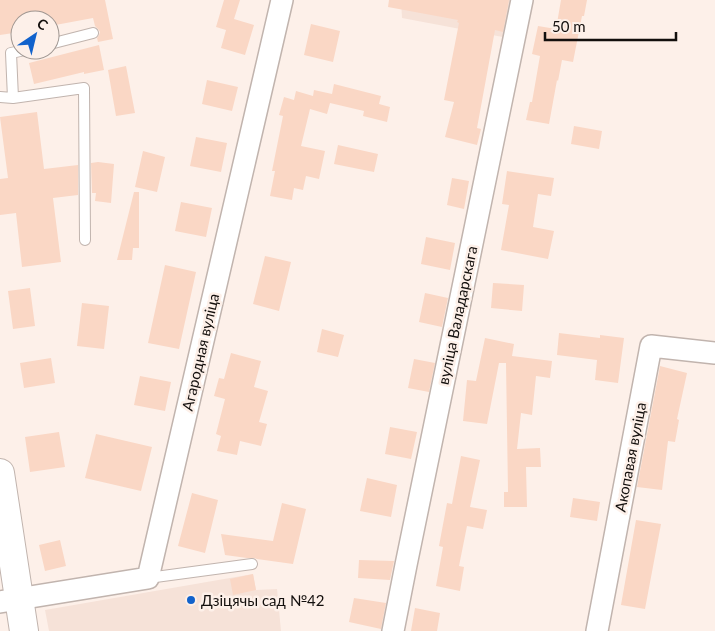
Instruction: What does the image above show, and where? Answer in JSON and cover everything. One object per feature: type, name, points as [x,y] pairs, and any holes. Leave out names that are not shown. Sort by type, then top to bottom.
[{"type":"main road","points":[[0,473],[10,600],[24,631]]},
{"type":"street","name":"Агародная вуліца","points":[[148,578],[282,0]]},
{"type":"street","name":"вуліца Валадарскага","points":[[394,631],[522,0]]},
{"type":"street","name":"Акопавая вуліца","points":[[597,631],[651,346],[715,353]]},
{"type":"street","points":[[10,600],[148,578]]},
{"type":"lane","points":[[60,41],[93,33]]},
{"type":"lane","points":[[11,60],[13,98]]},
{"type":"lane","points":[[0,97],[13,98],[84,88],[85,240]]},
{"type":"lane","points":[[148,578],[252,564]]},
{"type":"shaded area","points":[[401,0],[515,0],[508,38],[402,18]]},
{"type":"shaded area","name":"Дзіцячы сад №42","points":[[253,574],[256,590],[277,589],[281,631],[49,631],[45,610]]},
{"type":"building","points":[[0,0],[105,0],[113,39],[98,42],[97,38],[100,32],[95,26],[93,18],[60,24],[60,10],[10,10],[10,34],[0,35]]},
{"type":"building","points":[[224,0],[240,0],[234,19],[254,25],[245,55],[221,48],[226,30],[216,27]]},
{"type":"building","points":[[389,0],[509,0],[503,32],[495,30],[477,128],[481,129],[477,145],[445,137],[454,102],[444,100],[459,23],[457,22],[458,20],[388,7]]},
{"type":"building","points":[[561,0],[587,0],[573,62],[562,60],[549,124],[526,120],[530,102],[532,102],[540,56],[532,54],[538,26],[556,29]]},
{"type":"building","points":[[311,24],[340,31],[333,62],[304,55]]},
{"type":"building","points":[[99,45],[104,70],[84,74],[84,72],[34,84],[29,63],[41,60],[60,60],[60,55]]},
{"type":"building","points":[[126,66],[135,113],[116,116],[108,70]]},
{"type":"building","points":[[207,80],[238,87],[232,111],[202,104]]},
{"type":"building","points":[[334,84],[381,96],[379,104],[390,107],[387,122],[363,116],[364,111],[330,103],[327,114],[310,109],[301,146],[325,151],[319,179],[306,176],[303,190],[294,188],[292,200],[270,196],[275,171],[272,171],[283,116],[279,115],[284,97],[294,100],[296,91],[313,96],[314,90],[332,94]]},
{"type":"building","points":[[37,112],[44,169],[78,165],[78,195],[53,198],[61,262],[22,267],[16,213],[0,215],[0,179],[8,178],[0,117]]},
{"type":"building","points":[[574,126],[602,131],[599,149],[571,144]]},
{"type":"building","points":[[196,137],[227,143],[221,172],[190,166]]},
{"type":"building","points":[[338,145],[378,154],[374,172],[334,164]]},
{"type":"building","points":[[143,151],[165,157],[157,192],[135,187]]},
{"type":"building","points":[[91,163],[114,164],[111,203],[95,201],[96,193],[92,193]]},
{"type":"building","points":[[507,171],[554,178],[551,196],[538,194],[533,227],[554,231],[548,259],[501,250],[509,205],[502,204]]},
{"type":"building","points":[[452,178],[469,181],[464,209],[447,205]]},
{"type":"building","points":[[134,192],[139,192],[139,248],[133,248],[132,260],[117,260]]},
{"type":"building","points":[[181,202],[212,208],[206,237],[175,231]]},
{"type":"building","points":[[426,237],[455,243],[450,270],[421,264]]},
{"type":"building","points":[[265,256],[291,262],[279,311],[253,304]]},
{"type":"building","points":[[165,265],[196,272],[179,349],[148,343]]},
{"type":"building","points":[[493,283],[524,285],[522,311],[491,308]]},
{"type":"building","points":[[30,288],[35,326],[13,329],[8,291]]},
{"type":"building","points":[[425,293],[448,298],[442,327],[419,322]]},
{"type":"building","points":[[82,303],[109,306],[104,349],[77,346]]},
{"type":"building","points":[[322,329],[344,335],[338,357],[317,352]]},
{"type":"building","points":[[559,333],[600,338],[600,335],[624,338],[618,383],[595,380],[597,360],[557,355]]},
{"type":"building","points":[[485,338],[514,344],[512,356],[552,361],[550,378],[536,376],[532,415],[521,413],[517,449],[540,448],[541,467],[526,467],[527,507],[504,507],[504,492],[508,492],[506,363],[499,363],[487,424],[463,421],[467,380],[476,381]]},
{"type":"building","points":[[231,353],[261,361],[254,387],[268,391],[259,422],[267,424],[261,446],[240,441],[237,455],[217,451],[221,436],[216,434],[225,399],[214,396],[219,378],[224,379]]},
{"type":"building","points":[[51,358],[55,383],[24,388],[20,363]]},
{"type":"building","points":[[414,359],[435,363],[429,392],[408,388]]},
{"type":"building","points":[[660,366],[687,373],[677,419],[679,420],[675,442],[668,441],[662,490],[637,487]]},
{"type":"building","points":[[140,376],[171,382],[165,411],[134,405]]},
{"type":"building","points":[[390,427],[417,432],[411,459],[385,454]]},
{"type":"building","points":[[59,432],[65,467],[30,472],[25,437]]},
{"type":"building","points":[[96,434],[152,447],[141,491],[85,478]]},
{"type":"building","points":[[461,456],[480,460],[470,507],[487,510],[483,529],[467,526],[459,566],[464,567],[460,591],[436,586],[443,547],[439,546],[447,503],[452,504]]},
{"type":"building","points":[[367,478],[397,485],[391,517],[360,511]]},
{"type":"building","points":[[192,493],[218,500],[205,553],[178,546]]},
{"type":"building","points":[[573,498],[600,502],[597,521],[570,517]]},
{"type":"building","points":[[282,503],[306,509],[293,564],[225,555],[221,534],[273,541]]},
{"type":"building","points":[[636,520],[661,524],[645,609],[621,605]]},
{"type":"building","points":[[60,540],[66,566],[45,571],[39,545]]},
{"type":"building","points":[[359,560],[394,561],[390,580],[358,578]]},
{"type":"building","points":[[253,574],[256,590],[233,595],[230,579]]},
{"type":"building","points":[[354,598],[386,603],[381,629],[349,622]]},
{"type":"building","points":[[415,608],[440,613],[437,631],[411,631]]},
{"type":"place","name":"Дзіцячы сад №42","points":[[191,600]]}]
